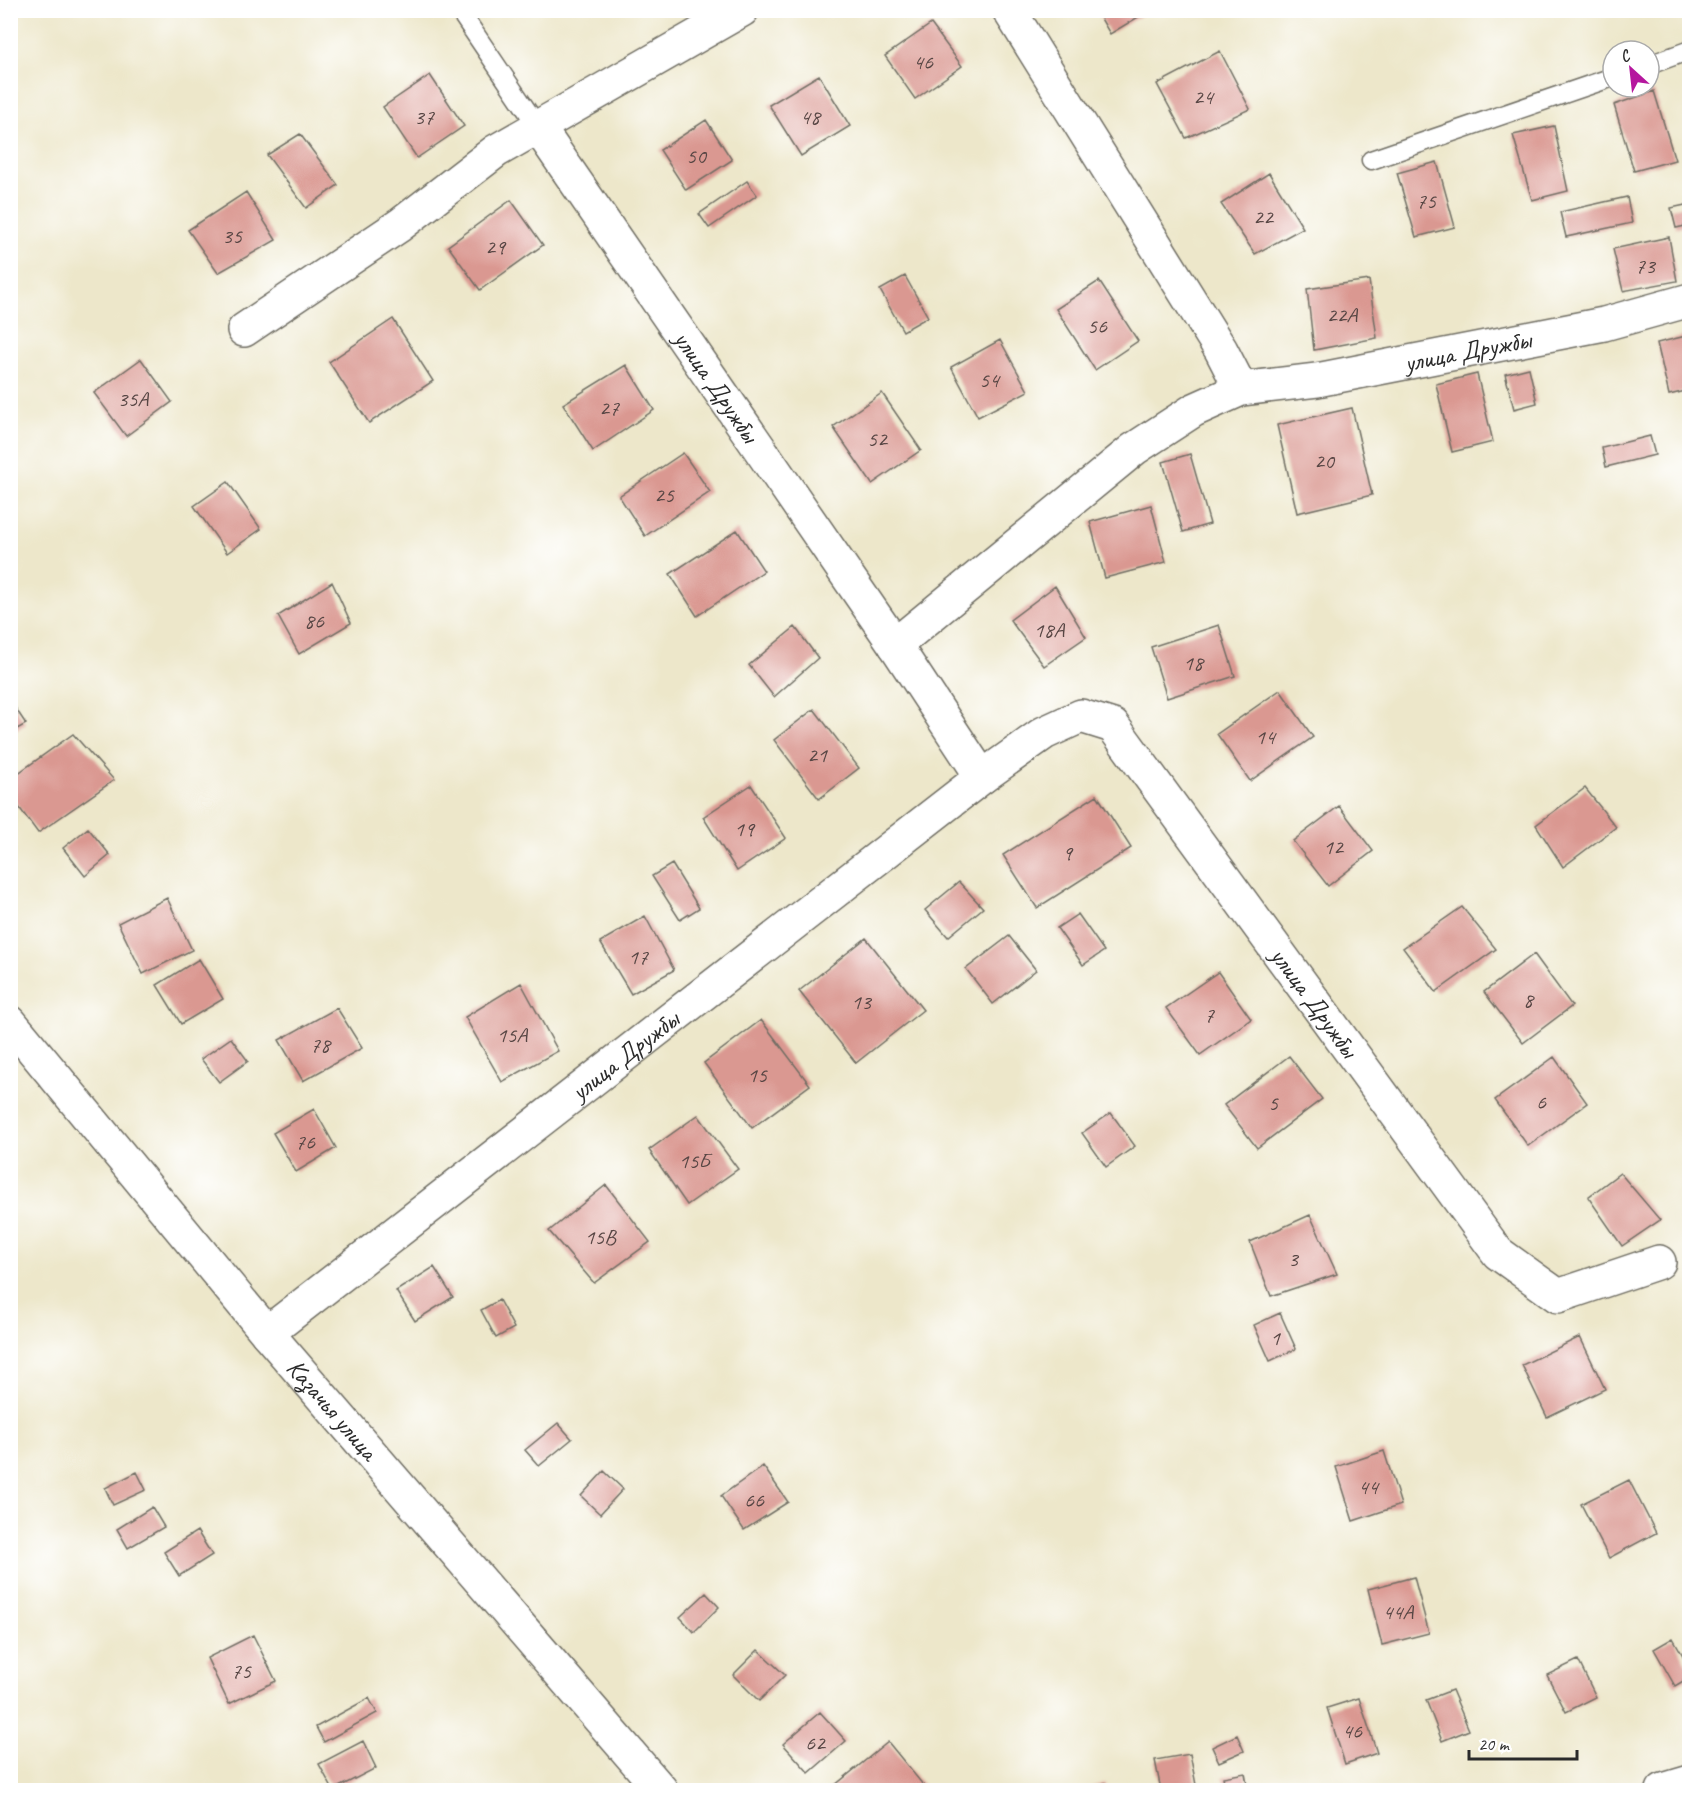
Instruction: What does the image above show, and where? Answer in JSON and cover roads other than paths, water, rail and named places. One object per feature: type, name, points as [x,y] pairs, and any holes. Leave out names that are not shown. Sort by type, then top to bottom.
[{"type":"street","points":[[244,330],[400,225],[496,151],[742,10]]},
{"type":"street","points":[[1009,10],[1221,350],[1240,389]]},
{"type":"street","name":"улица Дружбы","points":[[538,127],[895,645],[982,777]]},
{"type":"street","name":"улица Дружбы","points":[[895,645],[1134,449],[1194,410],[1240,389],[1317,380],[1604,324],[1689,300]]},
{"type":"street","name":"улица Дружбы","points":[[267,1333],[982,777],[1044,733],[1081,716],[1113,726],[1498,1253],[1558,1296],[1659,1262]]},
{"type":"street","name":"Казачья улица","points":[[10,1022],[267,1333],[661,1791]]},
{"type":"street","points":[[1664,1791],[1689,1782]]},
{"type":"lane","points":[[459,10],[538,127]]},
{"type":"lane","points":[[1661,60],[1689,50]]},
{"type":"lane","points":[[1371,160],[1601,81]]}]
